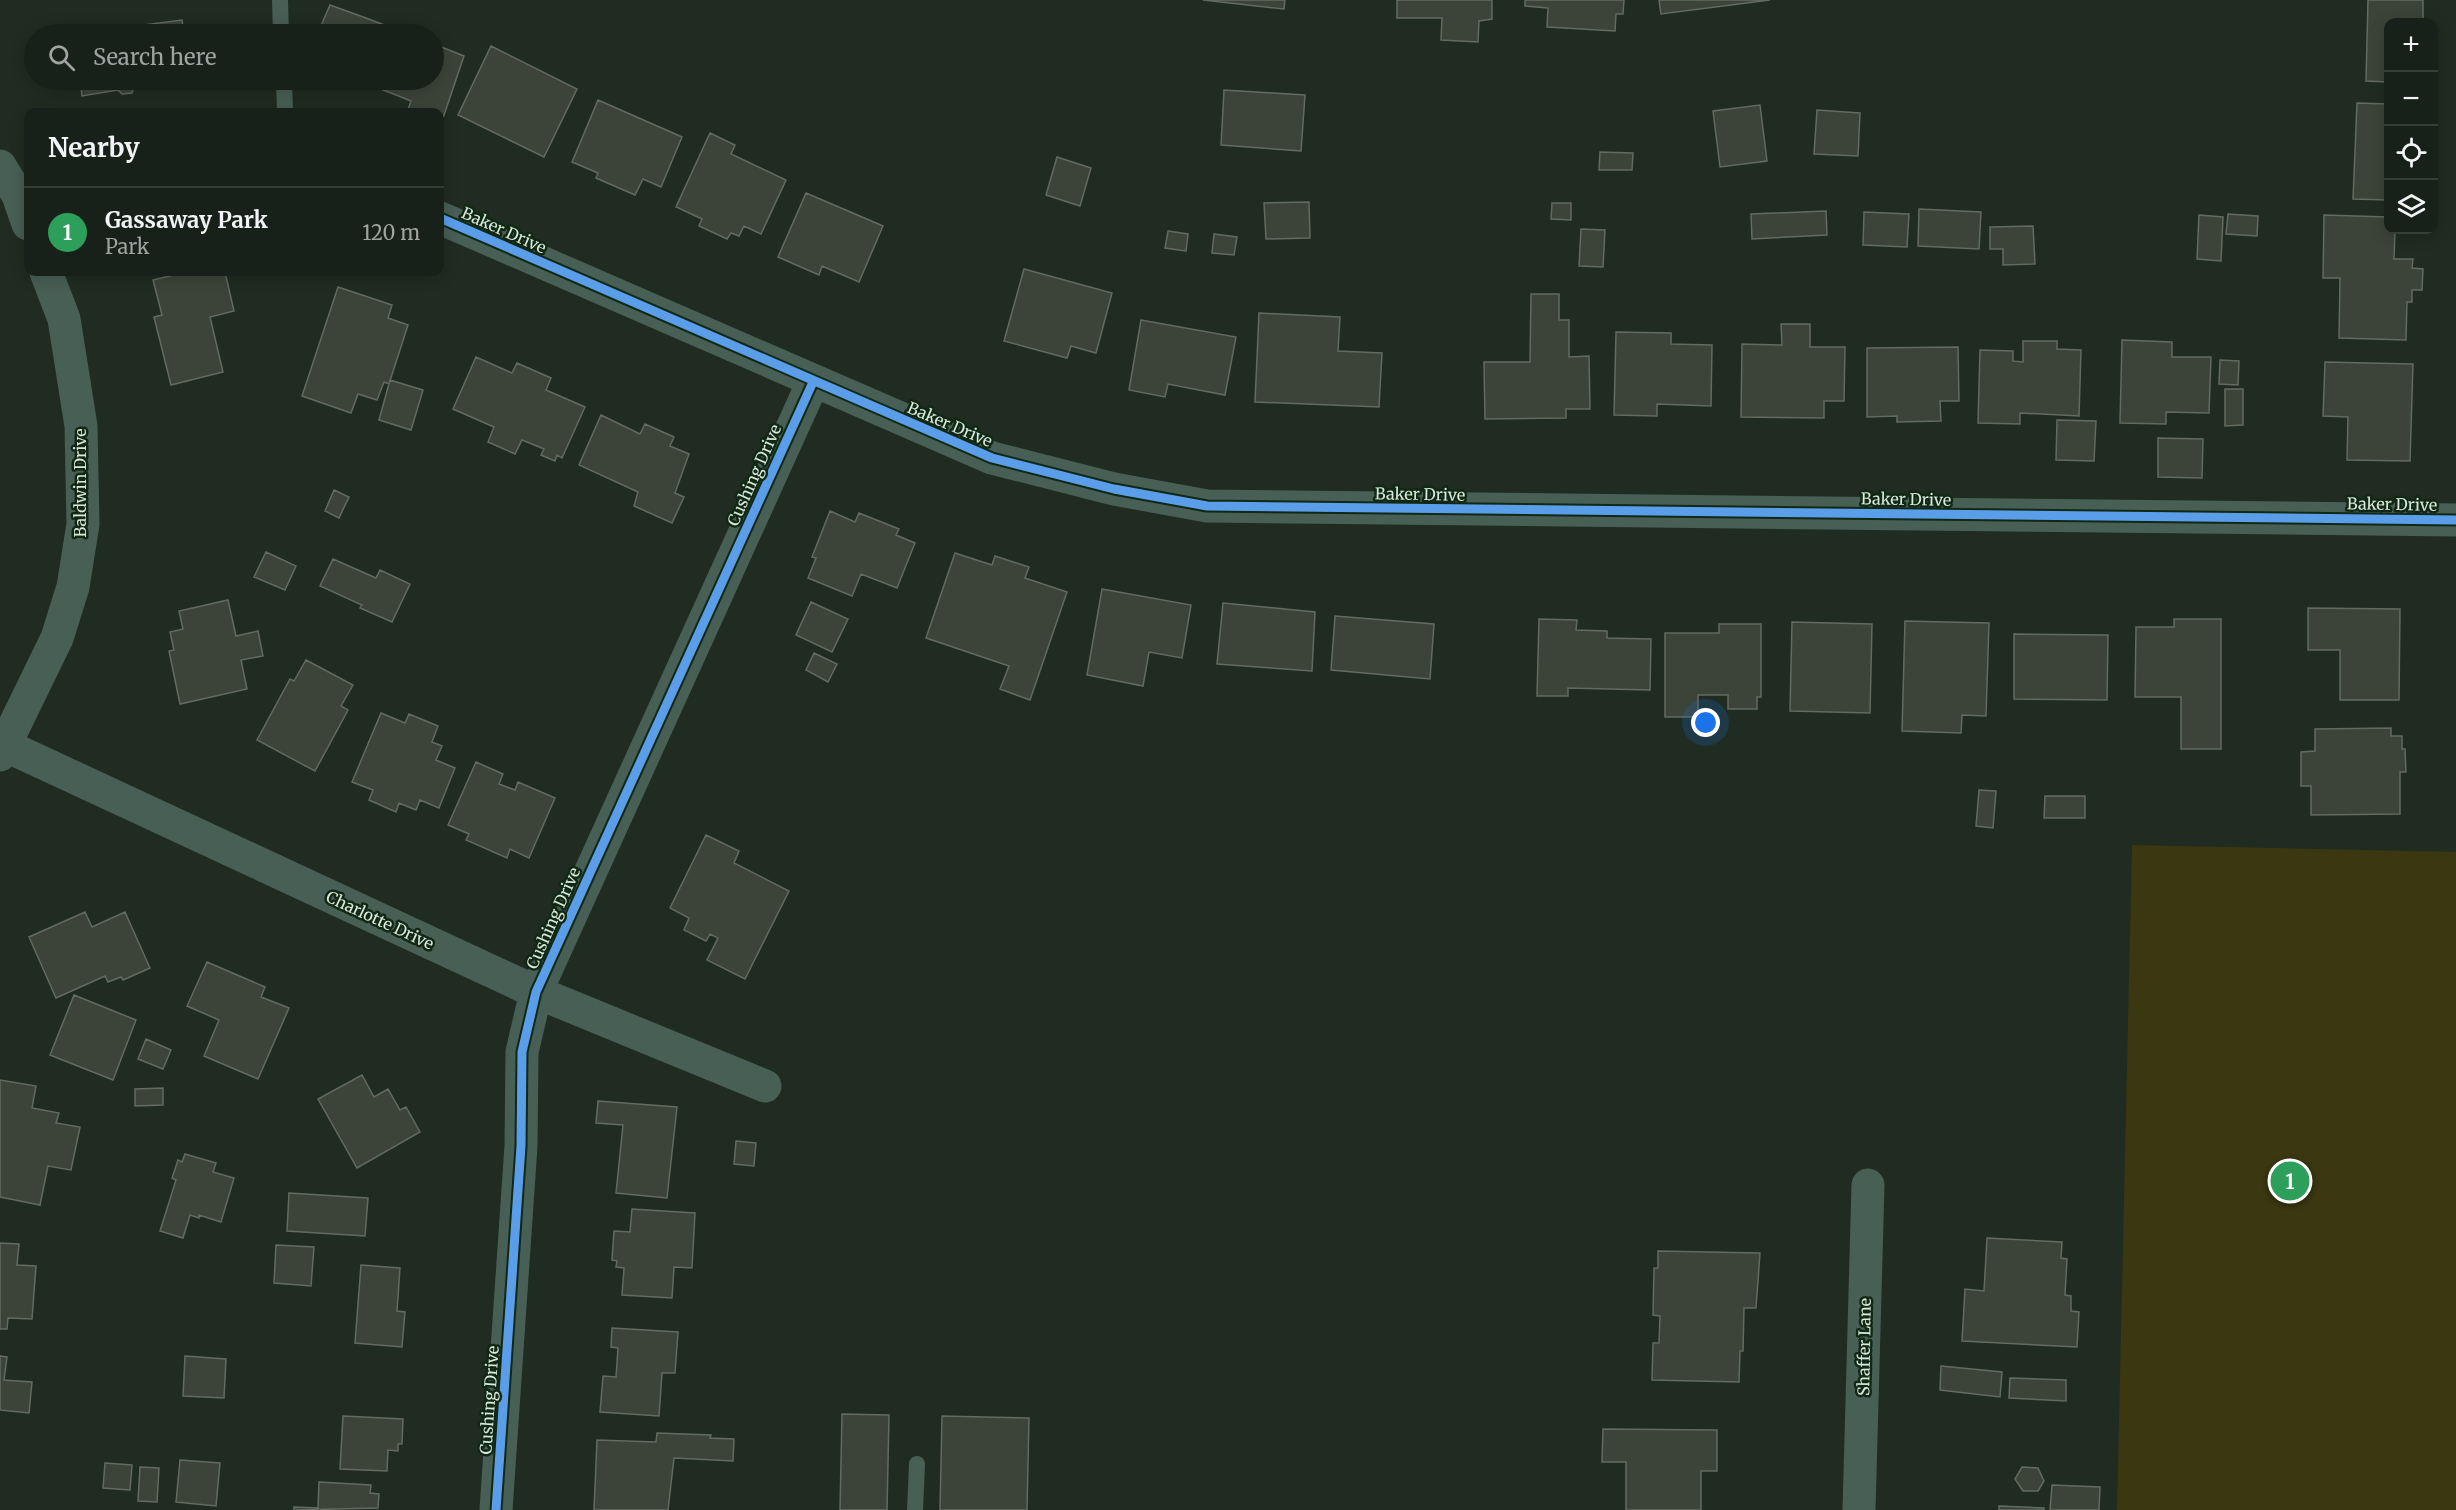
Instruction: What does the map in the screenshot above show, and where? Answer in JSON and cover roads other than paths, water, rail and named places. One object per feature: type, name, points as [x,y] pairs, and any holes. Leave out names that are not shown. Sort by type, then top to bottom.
[{"type":"street","points":[[0,166],[24,202]]},
{"type":"street","name":"Baker Drive","points":[[444,220],[992,458],[1114,489],[1208,506],[2456,520]]},
{"type":"street","name":"Baldwin Drive","points":[[2,748],[57,638],[72,587],[83,524],[81,426],[64,319],[48,276]]},
{"type":"street","name":"Cushing Drive","points":[[496,1510],[521,1146],[522,1052],[536,992],[813,382]]},
{"type":"street","name":"Charlotte Drive","points":[[2,748],[536,992],[765,1086]]},
{"type":"street","name":"Shaffer Lane","points":[[1859,1510],[1868,1185]]},
{"type":"lane","points":[[280,0],[281,24]]},
{"type":"lane","points":[[284,90],[285,108]]},
{"type":"lane","points":[[915,1510],[917,1464]]},
{"type":"place","name":"Gassaway Park","points":[[2290,1181]]}]
